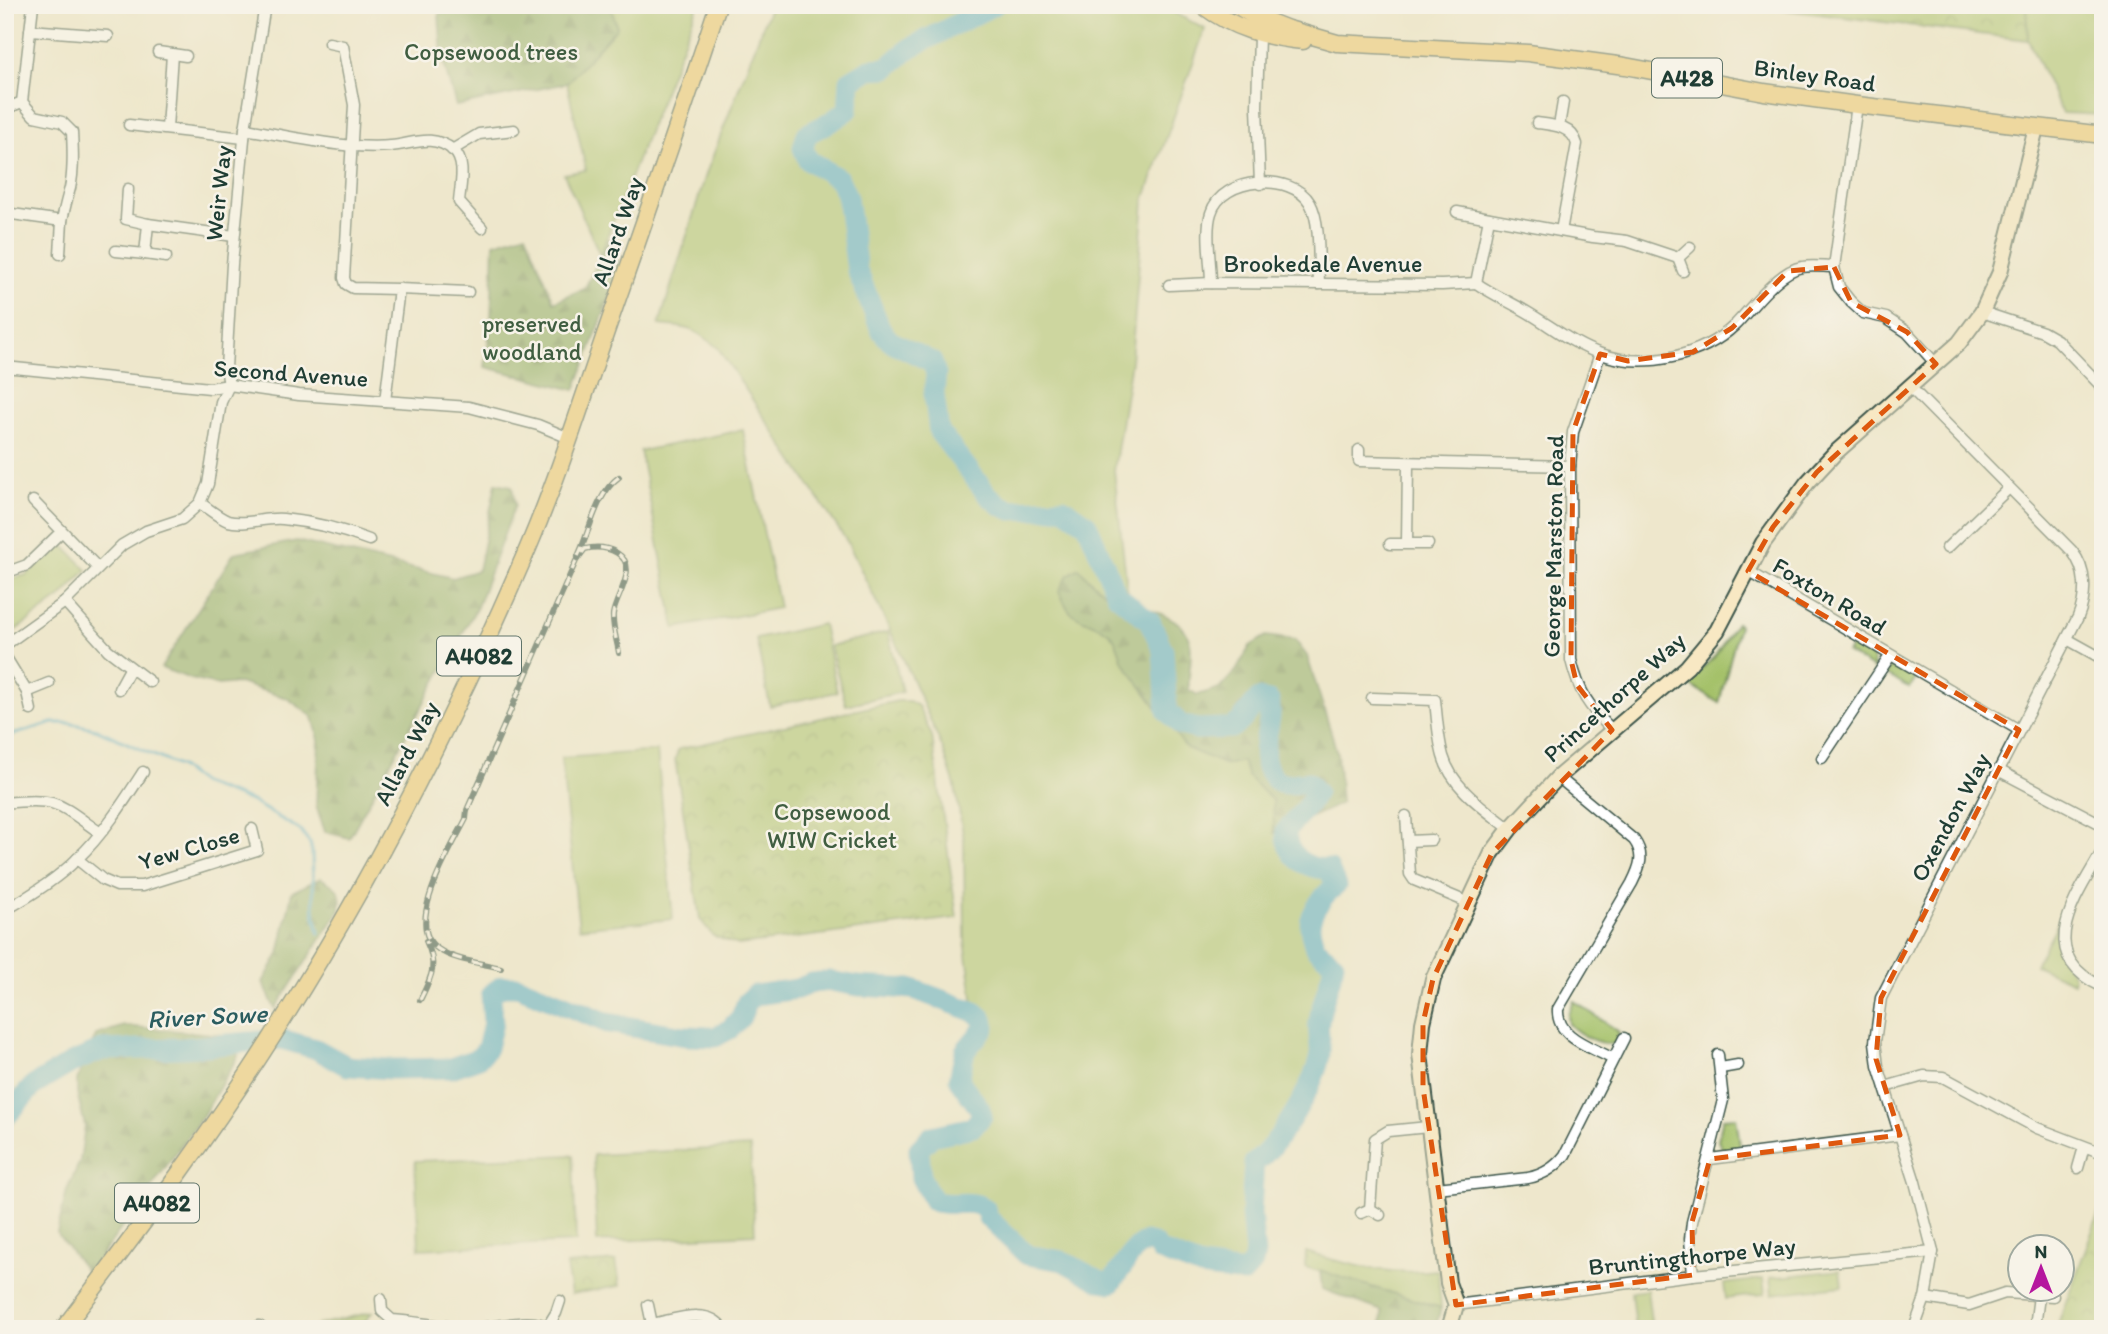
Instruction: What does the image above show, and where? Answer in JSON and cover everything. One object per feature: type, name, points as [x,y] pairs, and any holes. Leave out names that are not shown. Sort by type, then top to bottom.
[{"type":"main road","name":"Allard Way","points":[[63,1329],[121,1254],[248,1075],[351,905],[421,775],[491,631],[530,543],[569,438],[718,5]]},
{"type":"main road","name":"Allard Way","points":[[700,59],[728,5]]},
{"type":"main road","name":"A428","points":[[1202,5],[1243,29],[1259,35],[1337,43]]},
{"type":"main road","name":"Binley Road","points":[[1236,5],[1277,24],[1337,43],[1528,53],[1625,66],[1764,92],[2103,135]]},
{"type":"street","points":[[33,5],[22,102],[34,116],[62,122],[72,132],[70,188],[62,221],[60,254]]},
{"type":"street","name":"Weir Way","points":[[229,385],[226,368],[234,236],[245,134],[265,5]]},
{"type":"street","points":[[1260,184],[1259,35],[1277,24]]},
{"type":"street","points":[[30,30],[108,36]]},
{"type":"street","points":[[329,43],[343,46],[354,105],[344,278],[346,284],[353,288],[468,292]]},
{"type":"street","points":[[158,52],[186,56]]},
{"type":"street","points":[[167,128],[172,54]]},
{"type":"street","points":[[5,109],[22,102]]},
{"type":"street","points":[[1559,126],[1563,102]]},
{"type":"street","points":[[1857,105],[1834,267],[1839,287],[1863,313],[1886,318],[1908,332],[1936,364]]},
{"type":"street","points":[[1537,123],[1559,126],[1576,138],[1578,150],[1561,231]]},
{"type":"street","points":[[129,125],[353,145],[391,146],[426,139],[439,142],[458,157],[461,166],[459,202],[482,228]]},
{"type":"street","name":"Princethorpe Way","points":[[1449,1329],[1455,1305],[1448,1283],[1420,1054],[1423,1023],[1433,979],[1467,902],[1492,853],[1510,829],[1558,777],[1682,673],[1703,650],[1722,622],[1773,527],[1817,472],[1911,388],[1967,333],[1982,312],[2000,272],[2036,128]]},
{"type":"street","points":[[452,150],[479,134],[514,131]]},
{"type":"street","points":[[1211,283],[1210,214],[1216,203],[1233,187],[1260,184],[1290,186],[1309,201],[1315,214],[1319,284]]},
{"type":"street","points":[[128,189],[126,219],[234,236]]},
{"type":"street","points":[[1457,212],[1627,241],[1678,258]]},
{"type":"street","points":[[5,213],[62,221]]},
{"type":"street","points":[[1489,218],[1476,283],[1564,336],[1600,354],[1628,360],[1660,360],[1693,352],[1732,328],[1788,271],[1802,267],[1834,267]]},
{"type":"street","points":[[145,254],[148,224]]},
{"type":"street","points":[[1678,258],[1690,247]]},
{"type":"street","points":[[116,251],[166,257]]},
{"type":"street","points":[[1678,258],[1683,271]]},
{"type":"street","name":"Brookedale Avenue","points":[[1169,285],[1476,283]]},
{"type":"street","points":[[385,401],[399,289]]},
{"type":"street","points":[[1982,312],[2052,337],[2101,381]]},
{"type":"street","name":"George Marston Road","points":[[1600,354],[1573,432],[1570,466],[1571,660],[1577,685],[1590,707],[1612,730]]},
{"type":"street","name":"Second Avenue","points":[[5,368],[210,388],[229,385],[299,395],[469,407],[538,425],[569,438]]},
{"type":"street","points":[[5,645],[65,602],[135,536],[182,519],[200,503],[208,485],[221,402],[229,385]]},
{"type":"street","name":"Oxendon Way","points":[[1911,388],[2072,551],[2080,564],[2084,587],[2083,603],[2067,639],[1883,993],[1875,1042],[1878,1066],[1928,1224],[1933,1252],[1925,1298],[1914,1329]]},
{"type":"street","points":[[1359,450],[1359,461],[1570,466]]},
{"type":"street","points":[[1407,543],[1408,464]]},
{"type":"street","points":[[1947,548],[2009,488]]},
{"type":"street","points":[[33,500],[98,568]]},
{"type":"street","points":[[200,503],[230,521],[270,517],[341,529],[369,540]]},
{"type":"street","points":[[5,573],[27,565],[61,532]]},
{"type":"street","points":[[1390,544],[1427,544]]},
{"type":"street","name":"Foxton Road","points":[[1748,571],[2019,730]]},
{"type":"street","points":[[65,602],[108,650],[150,682]]},
{"type":"street","points":[[2067,639],[2103,659]]},
{"type":"street","points":[[5,656],[27,692],[31,710]]},
{"type":"street","name":"Foxton Road","points":[[1822,758],[1890,656]]},
{"type":"street","points":[[118,689],[130,669]]},
{"type":"street","points":[[27,692],[49,683]]},
{"type":"street","points":[[1372,698],[1435,700],[1443,756],[1450,774],[1472,799],[1510,829]]},
{"type":"street","points":[[1998,770],[2103,825]]},
{"type":"street","points":[[5,910],[77,859],[121,806],[143,772]]},
{"type":"street","points":[[1558,777],[1634,840],[1641,853],[1632,883],[1562,1001],[1558,1013],[1561,1026],[1566,1032],[1613,1059]]},
{"type":"street","points":[[5,803],[51,801],[99,832]]},
{"type":"street","points":[[1406,816],[1410,874],[1414,880],[1467,902]]},
{"type":"street","name":"Yew Close","points":[[77,859],[103,880],[117,886],[142,886],[257,850],[252,829]]},
{"type":"street","points":[[1408,841],[1431,840]]},
{"type":"street","points":[[2103,850],[2069,911],[2064,931],[2068,953],[2076,968],[2086,978],[2103,987]]},
{"type":"street","points":[[1437,1188],[1528,1178],[1550,1170],[1565,1155],[1624,1038]]},
{"type":"street","points":[[1693,1275],[1690,1239],[1692,1222],[1723,1100],[1718,1055]]},
{"type":"street","points":[[1721,1068],[1738,1065]]},
{"type":"street","points":[[1885,1087],[1924,1076],[1943,1077],[2030,1125],[2097,1151]]},
{"type":"street","points":[[1380,1215],[1365,1211],[1375,1139],[1382,1132],[1427,1127]]},
{"type":"street","points":[[1710,1159],[1900,1135]]},
{"type":"street","points":[[2078,1168],[2084,1147]]},
{"type":"street","name":"Bruntingthorpe Way","points":[[1455,1305],[1693,1275],[1933,1252]]},
{"type":"street","points":[[1925,1298],[1969,1305],[2001,1293],[2007,1293]]},
{"type":"street","points":[[381,1300],[382,1311],[392,1320],[474,1328],[526,1321],[551,1327],[560,1301]]},
{"type":"street","points":[[2036,1319],[2038,1302]]},
{"type":"street","points":[[648,1305],[652,1324],[702,1315],[714,1319],[723,1329]]},
{"type":"highlighted area","points":[[1834,267],[1851,302],[1907,332],[1936,364],[1817,472],[1773,527],[1748,571],[2019,730],[1881,998],[1876,1059],[1900,1135],[1710,1159],[1692,1222],[1693,1275],[1456,1305],[1423,1088],[1423,1023],[1433,979],[1492,853],[1612,730],[1577,685],[1571,660],[1573,432],[1600,354],[1628,361],[1693,352],[1732,328],[1788,271]]},
{"type":"green space","name":"Copsewood trees","points":[[453,5],[610,5],[617,27],[567,83],[456,106],[442,57],[439,14]]},
{"type":"green space","points":[[610,5],[698,5],[600,255],[564,174],[586,170],[567,83],[617,27]]},
{"type":"green space","points":[[771,5],[1160,5],[1205,29],[1144,201],[1131,361],[1114,470],[1129,605],[1150,621],[1168,711],[1231,728],[1297,817],[1286,830],[1286,847],[1297,859],[1329,869],[1336,886],[1319,903],[1310,925],[1315,948],[1334,963],[1319,1021],[1320,1049],[1317,1065],[1304,1096],[1284,1129],[1254,1163],[1251,1213],[1255,1254],[1253,1263],[1244,1273],[1201,1267],[1160,1251],[1154,1244],[1145,1242],[1135,1249],[1111,1283],[1099,1281],[1064,1262],[1027,1255],[988,1218],[985,1208],[979,1205],[933,1201],[921,1178],[919,1149],[932,1136],[973,1127],[982,1116],[959,1080],[965,1051],[985,1027],[983,1019],[975,1012],[965,941],[964,840],[955,786],[943,749],[899,649],[848,543],[718,348],[691,330],[659,325],[707,171]]},
{"type":"green space","points":[[1746,5],[2026,5],[2028,40]]},
{"type":"green space","points":[[2026,5],[2103,5],[2103,115],[2062,113],[2028,40]]},
{"type":"green space","name":"preserved woodland","points":[[526,233],[554,302],[585,288],[609,240],[621,268],[575,390],[485,367],[491,320],[494,243]]},
{"type":"green space","points":[[743,430],[779,608],[675,628],[640,451]]},
{"type":"green space","points":[[496,483],[512,486],[515,505],[477,607],[349,838],[325,832],[316,805],[319,740],[313,717],[287,698],[239,683],[217,685],[191,679],[161,668],[234,553],[297,541],[453,578],[478,570]]},
{"type":"green space","points":[[62,544],[87,570],[60,598],[16,630],[5,607],[5,580],[26,575]]},
{"type":"green space","points":[[1079,568],[1096,586],[1113,597],[1162,614],[1182,627],[1188,636],[1191,649],[1189,690],[1198,695],[1220,688],[1236,671],[1250,646],[1266,636],[1295,640],[1307,656],[1332,735],[1337,754],[1341,803],[1274,833],[1273,801],[1248,777],[1242,761],[1226,765],[1186,748],[1122,660],[1109,633],[1068,610],[1059,591],[1068,575]]},
{"type":"green space","points":[[1736,623],[1739,625],[1719,703],[1687,683],[1715,656]]},
{"type":"green space","points":[[823,624],[837,692],[770,706],[756,639]]},
{"type":"green space","points":[[888,632],[902,692],[846,705],[830,646]]},
{"type":"green space","points":[[1852,645],[1873,656],[1874,669],[1847,653]]},
{"type":"green space","points":[[1890,668],[1902,668],[1917,677],[1910,688],[1885,674]]},
{"type":"green space","name":"Copsewood WIW Cricket","points":[[898,701],[909,701],[918,706],[932,736],[957,918],[738,945],[713,936],[700,919],[675,759],[679,749]]},
{"type":"green space","points":[[657,751],[673,919],[579,928],[561,758]]},
{"type":"green space","points":[[321,878],[338,890],[341,898],[340,910],[275,1009],[263,982],[279,954],[292,892]]},
{"type":"green space","points":[[2057,925],[2061,952],[2074,976],[2073,982],[2035,965]]},
{"type":"green space","points":[[1574,1001],[1619,1032],[1616,1044],[1591,1039],[1569,1024],[1568,1014]]},
{"type":"green space","points":[[124,1026],[234,1036],[238,1056],[202,1117],[88,1274],[57,1233],[67,1190],[80,1161],[85,1126],[77,1093],[77,1080],[96,1035]]},
{"type":"green space","points":[[1736,1117],[1741,1152],[1724,1153],[1718,1140],[1723,1118]]},
{"type":"green space","points":[[750,1147],[755,1234],[597,1242],[593,1155]]},
{"type":"green space","points":[[573,1155],[576,1242],[419,1249],[415,1161]]},
{"type":"green space","points":[[2103,1202],[2103,1329],[2056,1329],[2066,1302],[2076,1302],[2076,1275]]},
{"type":"green space","points":[[1306,1252],[1386,1271],[1438,1270],[1441,1308],[1305,1267]]},
{"type":"green space","points":[[616,1261],[620,1286],[571,1294],[566,1265]]},
{"type":"green space","points":[[1840,1270],[1842,1286],[1772,1294],[1770,1278]]},
{"type":"green space","points":[[1320,1271],[1441,1308],[1435,1329],[1381,1329],[1382,1311],[1322,1289]]},
{"type":"green space","points":[[1763,1279],[1765,1294],[1726,1299],[1724,1284]]},
{"type":"green space","points":[[1647,1290],[1652,1329],[1635,1329],[1631,1292]]},
{"type":"green space","points":[[372,1312],[360,1329],[313,1329],[318,1325]]},
{"type":"waterway","name":"River Sowe","points":[[5,1118],[33,1086],[71,1063],[102,1050],[184,1048],[281,1039],[316,1049],[347,1066],[390,1069],[451,1068],[479,1058],[487,1048],[493,1023],[491,994],[502,986],[518,986],[608,1023],[685,1036],[715,1037],[730,1029],[741,1017],[747,1002],[755,995],[830,981],[858,986],[913,989],[975,1012],[983,1019],[985,1027],[965,1051],[959,1080],[982,1116],[973,1127],[932,1136],[919,1149],[921,1178],[933,1201],[979,1205],[985,1208],[988,1218],[1027,1255],[1063,1261],[1099,1281],[1111,1283],[1135,1249],[1145,1242],[1154,1244],[1160,1251],[1201,1267],[1244,1273],[1253,1263],[1255,1254],[1251,1213],[1254,1163],[1284,1129],[1312,1080],[1320,1053],[1320,1014],[1334,963],[1315,948],[1310,925],[1319,903],[1336,886],[1329,869],[1312,867],[1293,854],[1286,831],[1316,792],[1307,782],[1281,783],[1269,771],[1264,753],[1270,718],[1269,701],[1259,699],[1240,722],[1231,728],[1197,729],[1181,725],[1167,711],[1163,651],[1150,621],[1117,595],[1087,524],[1063,508],[1011,510],[987,494],[939,432],[934,393],[936,374],[932,362],[890,341],[881,330],[857,270],[847,197],[839,179],[808,160],[803,148],[807,134],[848,110],[850,81],[870,69],[887,68],[910,48],[994,5]]},
{"type":"waterway","points":[[5,737],[53,723],[69,723],[96,729],[180,767],[201,783],[251,801],[300,830],[310,843],[312,852],[314,912],[319,933]]},
{"type":"railway","points":[[578,556],[599,503],[619,477]]},
{"type":"railway","points":[[501,968],[460,959],[438,949],[428,938],[425,923],[427,905],[441,866],[466,819],[467,810],[576,561],[585,549],[609,549],[624,559],[627,573],[613,614],[619,653]]},
{"type":"railway","points":[[420,1000],[433,964],[426,941]]}]
